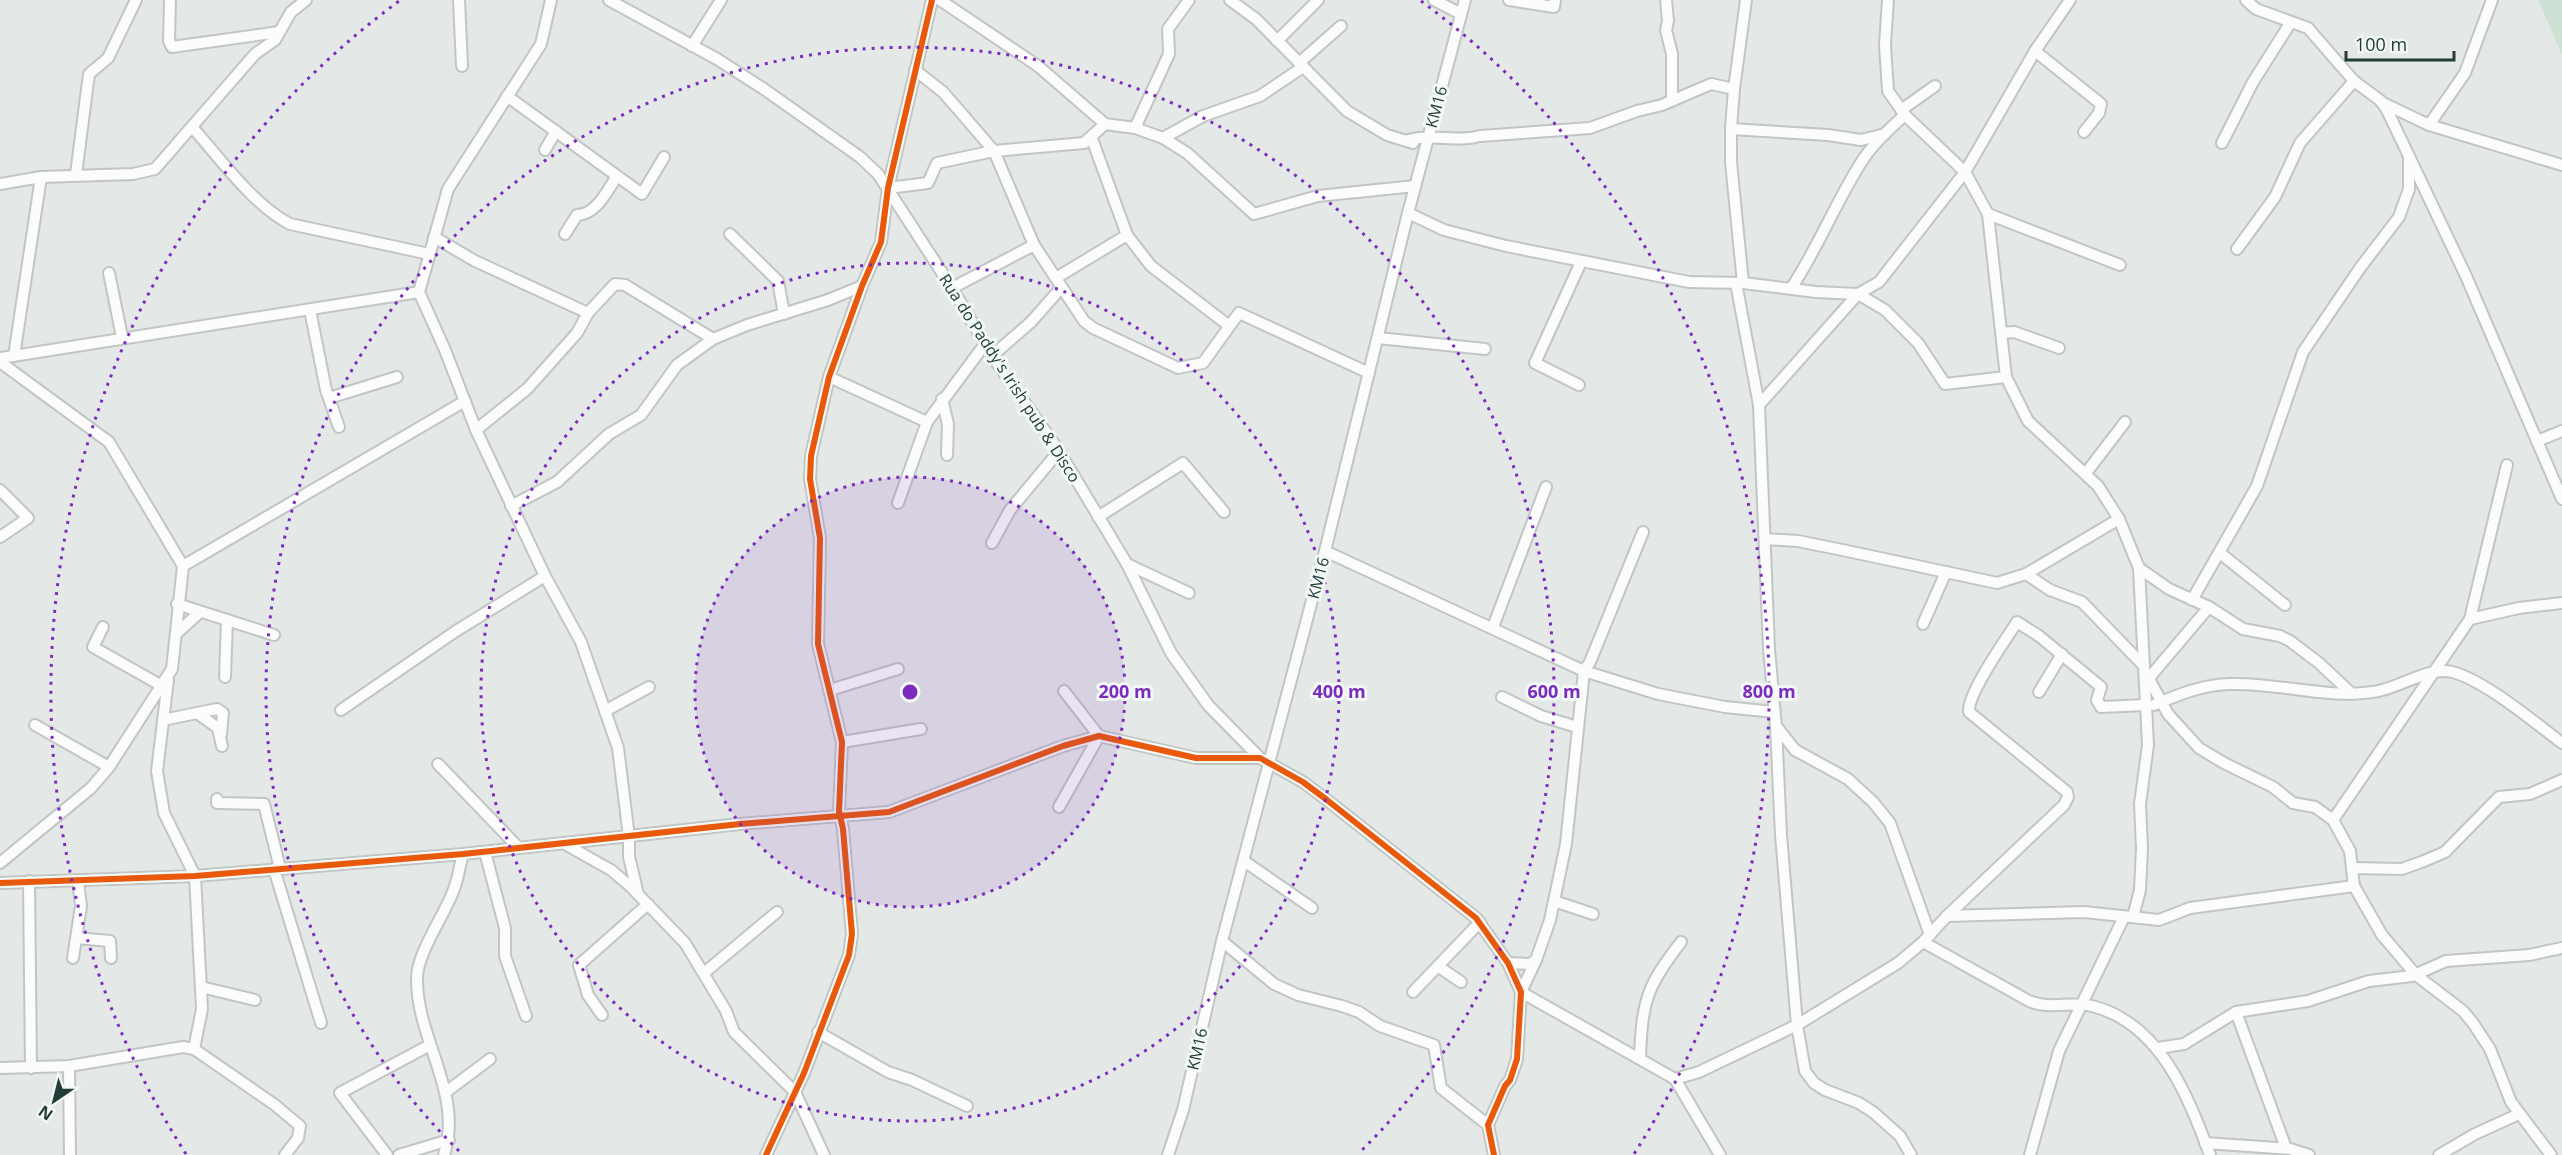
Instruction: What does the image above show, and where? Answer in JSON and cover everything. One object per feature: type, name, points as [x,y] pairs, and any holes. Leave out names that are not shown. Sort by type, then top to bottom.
[{"type":"street","points":[[76,174],[89,74],[108,58],[136,0]]},
{"type":"street","points":[[170,0],[169,41],[172,47],[279,32]]},
{"type":"street","points":[[0,184],[41,177],[76,174],[134,174],[155,169],[255,54],[275,40],[291,12],[306,0]]},
{"type":"street","points":[[459,0],[462,66]]},
{"type":"street","points":[[551,0],[540,44],[448,189],[418,292],[476,430],[511,506],[545,576],[581,642],[618,748],[629,837],[629,857],[638,894]]},
{"type":"street","name":"Rua do Paddy's Irish pub & Disco","points":[[609,0],[764,89],[860,157],[888,188],[992,356],[1059,451],[1127,564],[1171,653],[1208,705],[1261,757],[1327,800],[1480,922],[1508,963],[1521,992]]},
{"type":"street","points":[[692,46],[721,0]]},
{"type":"street","points":[[766,1155],[795,1092],[852,943],[842,818],[839,810],[842,742],[818,644],[820,538],[810,470],[821,405],[862,286],[881,242],[888,188],[932,0]]},
{"type":"street","points":[[940,0],[1038,66],[1105,124],[1135,128],[1163,138],[1187,153],[1254,214],[1318,196],[1415,186]]},
{"type":"street","points":[[1135,128],[1169,54],[1168,29],[1189,0]]},
{"type":"street","points":[[1230,0],[1256,19],[1361,122],[1387,135],[1408,140],[1425,149]]},
{"type":"street","points":[[1277,41],[1318,0]]},
{"type":"street","points":[[1434,0],[1461,14]]},
{"type":"street","name":"KM16","points":[[1168,1155],[1183,1110],[1222,941],[1244,861],[1261,757],[1275,734],[1325,551],[1408,213],[1465,0]]},
{"type":"street","points":[[1509,0],[1554,7],[1556,0]]},
{"type":"street","points":[[1666,0],[1668,21],[1666,30],[1672,54],[1672,101]]},
{"type":"street","points":[[1746,0],[1734,89],[1731,162],[1740,283],[1759,405],[1769,649],[1776,727],[1781,835],[1797,1025],[1806,1071],[1814,1083],[1873,1112],[1900,1136],[1911,1155]]},
{"type":"street","points":[[1888,0],[1885,45],[1887,84],[1892,98],[1903,113],[1965,172],[1988,214],[2006,377],[2028,421],[2047,441],[2086,473],[2119,519],[2139,568],[2148,745],[2139,818],[2141,873],[2129,917],[2081,1005],[2059,1052],[2030,1155]]},
{"type":"street","points":[[1759,405],[1858,294],[1879,282],[1965,172],[2034,51],[2070,0]]},
{"type":"street","points":[[2246,0],[2256,9],[2314,33],[2354,81],[2381,101],[2429,125],[2562,165]]},
{"type":"street","points":[[2429,125],[2465,73],[2492,0]]},
{"type":"street","points":[[2222,144],[2253,82],[2291,22]]},
{"type":"street","points":[[1163,138],[1203,116],[1260,96],[1301,65],[1341,26]]},
{"type":"street","points":[[2034,51],[2101,104],[2099,113],[2084,132]]},
{"type":"street","points":[[915,70],[943,92],[994,151],[1034,245],[1084,321],[1093,328],[1178,368],[1203,363],[1228,325],[1239,313],[1369,373]]},
{"type":"street","points":[[2237,249],[2275,197],[2300,143],[2354,81]]},
{"type":"street","points":[[1408,140],[1428,135],[1465,140],[1480,136],[1570,132],[1590,128],[1672,101],[1711,84],[1734,89]]},
{"type":"street","points":[[1792,287],[1811,259],[1865,157],[1903,113],[1935,86]]},
{"type":"street","points":[[507,96],[644,193],[664,157]]},
{"type":"street","points":[[2381,101],[2409,153],[2562,499]]},
{"type":"street","points":[[888,188],[922,185],[932,179],[937,163],[994,151],[1084,143],[1092,139],[1105,124]]},
{"type":"street","points":[[192,127],[262,203],[282,220],[290,224],[429,254]]},
{"type":"street","points":[[1731,129],[1828,135],[1861,140],[1885,134]]},
{"type":"street","points":[[545,150],[556,131]]},
{"type":"street","points":[[1092,139],[1127,235],[1150,266],[1228,325]]},
{"type":"street","points":[[2192,600],[2257,486],[2303,351],[2360,268],[2399,217],[2409,189],[2409,153]]},
{"type":"street","points":[[565,234],[577,215],[587,214],[592,210],[617,176]]},
{"type":"street","points":[[14,356],[41,177]]},
{"type":"street","points":[[1408,213],[1444,230],[1581,262],[1689,282],[1740,283],[1792,287],[1816,292],[1858,294],[1885,310],[1918,343],[1946,384],[2006,377]]},
{"type":"street","points":[[1988,214],[2120,265]]},
{"type":"street","points":[[730,234],[778,281],[784,314]]},
{"type":"street","points":[[992,356],[1031,322],[1058,283],[1127,235]]},
{"type":"street","points":[[434,237],[475,261],[588,313]]},
{"type":"street","points":[[952,288],[1034,245]]},
{"type":"street","points":[[1579,385],[1535,363],[1581,262]]},
{"type":"street","points":[[109,273],[122,337]]},
{"type":"street","points":[[476,430],[527,389],[578,333],[588,313],[615,284],[625,285],[713,339]]},
{"type":"street","points":[[511,506],[557,482],[609,434],[641,415],[677,365],[713,339],[862,286]]},
{"type":"street","points":[[0,360],[122,337],[418,292]]},
{"type":"street","points":[[310,309],[329,398],[339,428]]},
{"type":"street","points":[[2001,333],[2014,332],[2059,348]]},
{"type":"street","points":[[1378,338],[1485,349]]},
{"type":"street","points":[[898,503],[927,422],[985,344]]},
{"type":"street","points":[[0,360],[108,442],[183,566],[177,604],[175,661],[165,681],[109,767],[91,788],[0,863]]},
{"type":"street","points":[[329,398],[397,377]]},
{"type":"street","points":[[830,377],[927,422]]},
{"type":"street","points":[[942,399],[948,424],[947,455]]},
{"type":"street","points":[[183,566],[465,401]]},
{"type":"street","points":[[2086,473],[2125,422]]},
{"type":"street","points":[[2537,441],[2562,431]]},
{"type":"street","points":[[992,543],[1010,510],[1059,451]]},
{"type":"street","points":[[1098,517],[1183,463],[1224,512]]},
{"type":"street","points":[[2333,820],[2470,619],[2507,465]]},
{"type":"street","points":[[1493,627],[1546,487]]},
{"type":"street","points":[[0,490],[28,518],[0,537]]},
{"type":"street","points":[[1765,539],[1798,542],[1997,583],[2026,574],[2119,519]]},
{"type":"street","points":[[1494,1155],[1488,1125],[1515,1069],[1521,992],[1536,960],[1554,901],[1566,844],[1584,671],[1590,662],[1642,532]]},
{"type":"street","points":[[1325,551],[1584,671],[1658,694],[1725,707],[1774,712]]},
{"type":"street","points":[[2220,553],[2285,605]]},
{"type":"street","points":[[1127,564],[1189,593]]},
{"type":"street","points":[[2139,568],[2243,629],[2280,636],[2289,641],[2319,663],[2352,694]]},
{"type":"street","points":[[1923,624],[1946,572]]},
{"type":"street","points":[[2026,574],[2050,590],[2082,602],[2146,671],[2160,703],[2184,733],[2210,755],[2273,787],[2293,803],[2315,807],[2333,820],[2350,851],[2354,886],[2382,934],[2416,975],[2463,1011],[2473,1023],[2490,1049],[2511,1102],[2551,1155]]},
{"type":"street","points":[[341,710],[456,631],[545,576]]},
{"type":"street","points":[[2470,619],[2519,608],[2562,603]]},
{"type":"street","points":[[177,604],[274,635]]},
{"type":"street","points":[[2146,671],[2209,607]]},
{"type":"street","points":[[177,633],[200,612]]},
{"type":"street","points":[[225,677],[227,620]]},
{"type":"street","points":[[1675,1079],[1699,1072],[1797,1025],[1898,963],[1927,939],[1947,916],[2064,805],[2068,797],[2067,792],[1972,715],[1968,708],[1998,650],[2018,622],[2062,654],[2101,687],[2097,700],[2101,707],[2146,707],[2187,692],[2228,684],[2352,694],[2385,690],[2445,670],[2458,673],[2513,707],[2562,743]]},
{"type":"street","points":[[103,627],[93,647],[165,681]]},
{"type":"street","points":[[2039,692],[2062,654]]},
{"type":"street","points":[[830,690],[898,669]]},
{"type":"street","points":[[165,681],[157,771],[164,813],[195,876],[202,1009],[194,1049]]},
{"type":"street","points":[[605,711],[649,687]]},
{"type":"street","points":[[1064,691],[1099,736]]},
{"type":"street","points":[[1502,697],[1541,717],[1577,727]]},
{"type":"street","points":[[163,720],[197,713],[218,728],[222,740]]},
{"type":"street","points":[[35,725],[109,767]]},
{"type":"street","points":[[1776,727],[1795,750],[1848,779],[1884,815],[1893,832],[1927,939],[2039,1005],[2081,1005],[2105,1010],[2158,1048],[2183,1092],[2210,1155]]},
{"type":"street","points":[[842,742],[921,729]]},
{"type":"street","points":[[0,883],[195,876],[485,852],[740,824],[842,818],[902,808],[1064,746],[1099,736],[1196,758],[1261,757],[1275,734]]},
{"type":"street","points":[[1059,807],[1099,736]]},
{"type":"street","points":[[438,764],[518,848]]},
{"type":"street","points":[[2353,868],[2402,869],[2445,852],[2499,797],[2530,794],[2562,780]]},
{"type":"street","points":[[217,799],[217,803],[264,804],[277,869],[321,1023]]},
{"type":"street","points":[[563,843],[610,870],[638,894],[685,943],[704,973],[734,1032],[795,1092],[824,1155]]},
{"type":"street","points":[[485,852],[505,928],[505,956],[526,1016]]},
{"type":"street","points":[[444,1155],[448,1140],[446,1092],[418,1006],[417,974],[454,891],[463,854]]},
{"type":"street","points":[[1244,861],[1312,908]]},
{"type":"street","points":[[73,958],[81,906],[78,880]]},
{"type":"street","points":[[29,881],[31,1068]]},
{"type":"street","points":[[1947,916],[2084,912],[2159,920],[2190,908],[2354,886]]},
{"type":"street","points":[[1554,901],[1593,914]]},
{"type":"street","points":[[602,1015],[588,995],[579,965],[648,904]]},
{"type":"street","points":[[704,973],[777,912]]},
{"type":"street","points":[[1413,992],[1480,922]]},
{"type":"street","points":[[77,938],[110,941],[111,958]]},
{"type":"street","points":[[1222,941],[1274,984],[1298,995],[1359,1012],[1380,1026],[1434,1045],[1441,1088],[1488,1125]]},
{"type":"street","points":[[1640,1058],[1642,1013],[1646,996],[1662,968],[1681,942]]},
{"type":"street","points":[[2158,1048],[2184,1044],[2236,1012],[2308,1001],[2369,981],[2416,975],[2446,961],[2529,955],[2562,948]]},
{"type":"street","points":[[1508,963],[1530,964],[1536,960]]},
{"type":"street","points":[[1439,967],[1461,982]]},
{"type":"street","points":[[201,987],[255,1000]]},
{"type":"street","points":[[1521,992],[1675,1079],[1720,1155]]},
{"type":"street","points":[[2236,1012],[2286,1148]]},
{"type":"street","points":[[818,1032],[888,1072],[912,1080],[967,1106]]},
{"type":"street","points":[[387,1155],[340,1093],[430,1045]]},
{"type":"street","points":[[0,1068],[69,1066],[183,1047],[194,1049],[300,1126],[298,1138],[285,1155]]},
{"type":"street","points":[[446,1092],[490,1059]]},
{"type":"street","points":[[69,1066],[70,1155]]},
{"type":"street","points":[[2507,1119],[2511,1102]]},
{"type":"street","points":[[2439,1155],[2519,1114]]},
{"type":"street","points":[[399,1155],[448,1140]]},
{"type":"street","points":[[2205,1143],[2286,1148],[2309,1155]]},
{"type":"green space","points":[[2538,0],[2562,0],[2562,55]]},
{"type":"cycle path","points":[[766,1155],[804,1073],[849,955],[852,934],[843,829],[839,811],[842,742],[818,644],[820,538],[810,479],[811,456],[829,377],[862,286],[881,242],[888,188],[932,0]]},
{"type":"cycle path","points":[[0,883],[195,876],[463,854],[740,824],[889,812],[1063,746],[1099,736],[1196,758],[1260,758],[1303,782],[1476,918],[1508,963],[1521,992],[1517,1059],[1510,1080],[1505,1086],[1488,1125],[1494,1155]]}]
